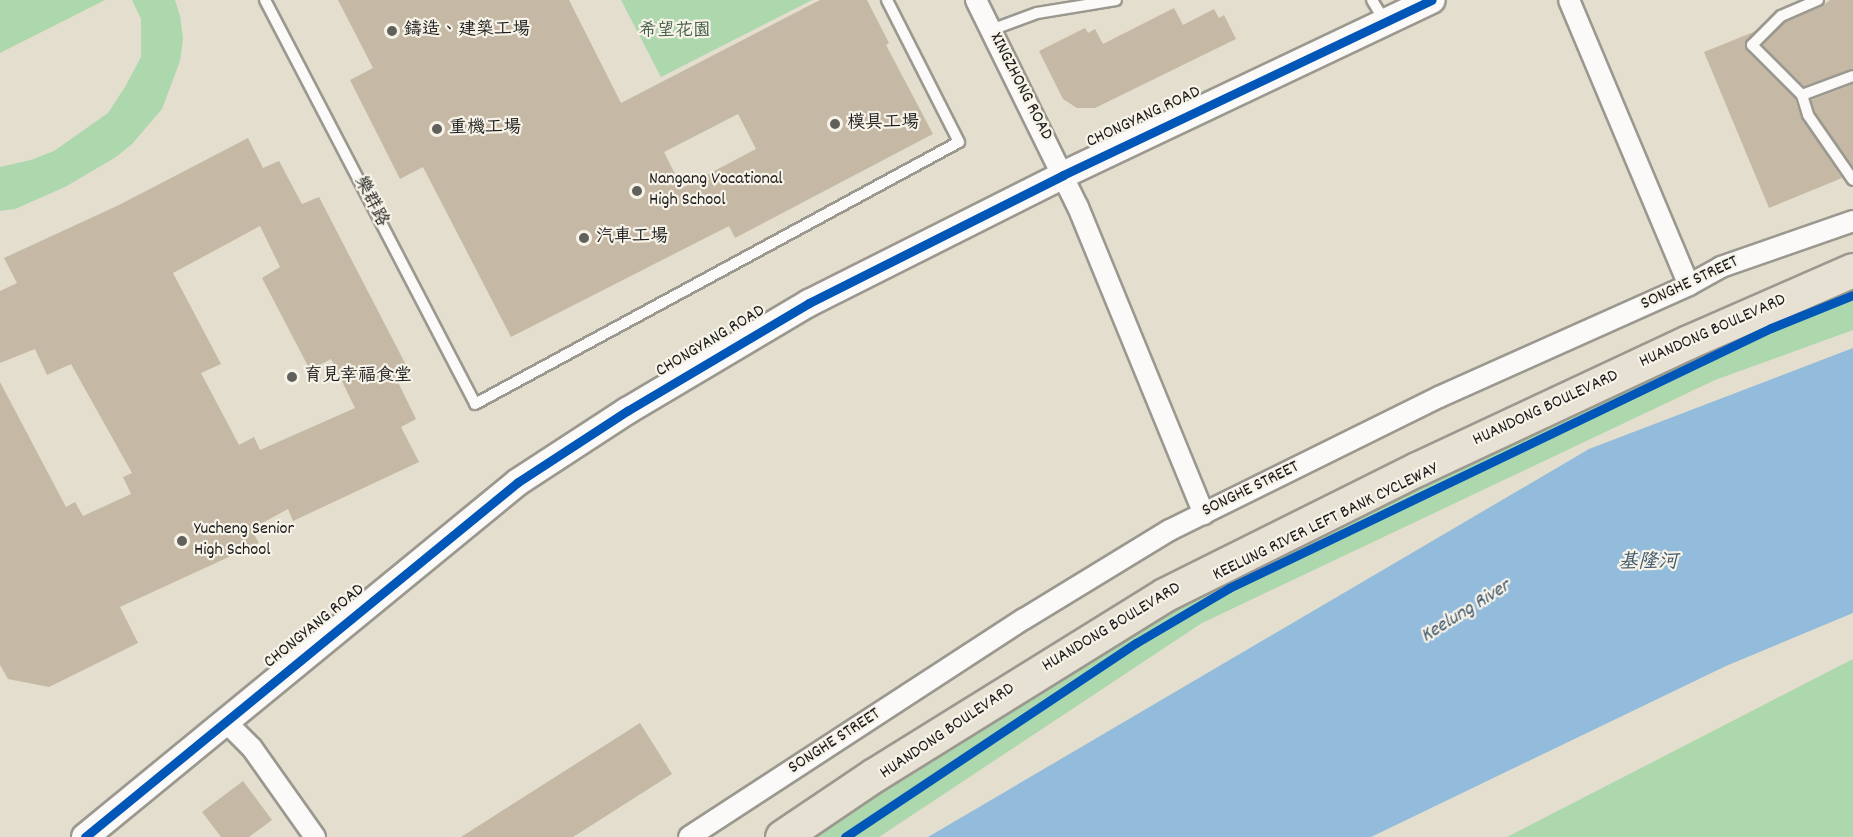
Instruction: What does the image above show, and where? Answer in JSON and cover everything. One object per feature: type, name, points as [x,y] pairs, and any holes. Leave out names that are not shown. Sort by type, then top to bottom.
[{"type":"highway","name":"HUANDONG BOULEVARD","points":[[782,837],[883,769],[1164,595],[1417,469],[1689,342],[1853,269]]},
{"type":"highway","name":"HUANDONG BOULEVARD","points":[[790,837],[1008,691],[1104,633],[1273,539],[1566,399],[1853,269]]},
{"type":"street","name":"XINGZHONG ROAD","points":[[976,0],[1063,175],[1204,514]]},
{"type":"street","name":"CHONGYANG ROAD","points":[[85,837],[518,482],[627,411],[809,303],[1063,175],[1432,0]]},
{"type":"street","points":[[1569,0],[1689,285]]},
{"type":"street","name":"SONGHE STREET","points":[[689,837],[1024,619],[1170,530],[1439,397],[1689,285],[1721,267],[1853,220]]},
{"type":"street","points":[[226,722],[252,748],[315,837]]},
{"type":"lane","name":"樂群路","points":[[265,0],[475,404],[959,142],[888,0]]},
{"type":"lane","points":[[991,30],[1037,13],[1116,0]]},
{"type":"lane","points":[[1372,0],[1385,22]]},
{"type":"lane","points":[[1818,0],[1781,16],[1752,45],[1802,95],[1808,115],[1853,180]]},
{"type":"lane","points":[[1802,95],[1853,76]]},
{"type":"green space","points":[[0,0],[105,0],[0,53]]},
{"type":"green space","points":[[132,0],[175,0],[180,16],[183,39],[180,61],[162,109],[132,144],[116,157],[65,187],[15,209],[0,211],[0,167],[31,160],[54,151],[108,113],[125,87],[141,57],[141,19]]},
{"type":"green space","name":"希望花園","points":[[621,0],[812,0],[661,77]]},
{"type":"green space","points":[[1853,274],[1853,330],[1715,380],[1202,623],[879,837],[800,837],[1116,628]]},
{"type":"green space","points":[[1853,659],[1853,837],[1507,837]]},
{"type":"water","name":"基隆河","points":[[1853,348],[1853,613],[1726,666],[1371,837],[928,837],[1589,449]]},
{"type":"building","points":[[338,0],[569,0],[621,103],[820,0],[867,0],[889,43],[886,45],[933,134],[735,238],[729,226],[511,337],[423,167],[400,179],[350,80],[373,68]],"holes":[[[738,114],[756,149],[682,188],[664,152]]]},
{"type":"building","points":[[1830,0],[1853,0],[1853,69],[1804,86],[1763,45],[1785,22],[1821,7]]},
{"type":"building","points":[[1174,8],[1183,25],[1214,9],[1219,18],[1224,15],[1236,39],[1095,108],[1077,108],[1063,99],[1039,51],[1085,28],[1088,33],[1095,29],[1103,44]]},
{"type":"building","points":[[1756,31],[1745,43],[1746,50],[1795,99],[1802,119],[1842,178],[1769,208],[1704,52]]},
{"type":"building","points":[[1853,84],[1853,167],[1815,112],[1811,100]]},
{"type":"building","points":[[248,138],[263,168],[279,161],[302,204],[319,197],[407,367],[394,374],[416,419],[401,427],[419,462],[293,521],[288,509],[251,529],[259,543],[120,607],[138,643],[49,687],[8,679],[0,665],[0,382],[66,507],[75,502],[83,516],[131,494],[123,477],[132,473],[71,364],[47,375],[35,349],[0,363],[0,291],[17,283],[4,258],[119,205]],"holes":[[[260,226],[280,267],[262,278],[310,370],[331,359],[355,408],[260,450],[254,437],[239,445],[201,373],[221,364],[173,273]]]},
{"type":"building","points":[[640,723],[672,774],[573,837],[461,837]]},
{"type":"building","points":[[243,781],[272,820],[249,837],[221,837],[202,812]]},
{"type":"cycle path","points":[[85,837],[518,482],[627,411],[809,303],[1063,175],[1432,0]]},
{"type":"cycle path","name":"KEELUNG RIVER LEFT BANK CYCLEWAY","points":[[845,837],[1136,643],[1229,588],[1771,328],[1853,295]]},
{"type":"place","name":"鑄造、建築工場","points":[[392,31]]},
{"type":"place","name":"模具工場","points":[[835,124]]},
{"type":"place","name":"重機工場","points":[[437,129]]},
{"type":"place","name":"Nangang Vocational High School","points":[[637,191]]},
{"type":"place","name":"汽車工場","points":[[584,238]]},
{"type":"place","name":"育見幸福食堂","points":[[292,377]]},
{"type":"place","name":"Yucheng Senior High School","points":[[182,541]]},
{"type":"water label","name":"Keelung River","points":[[1466,612]]}]
